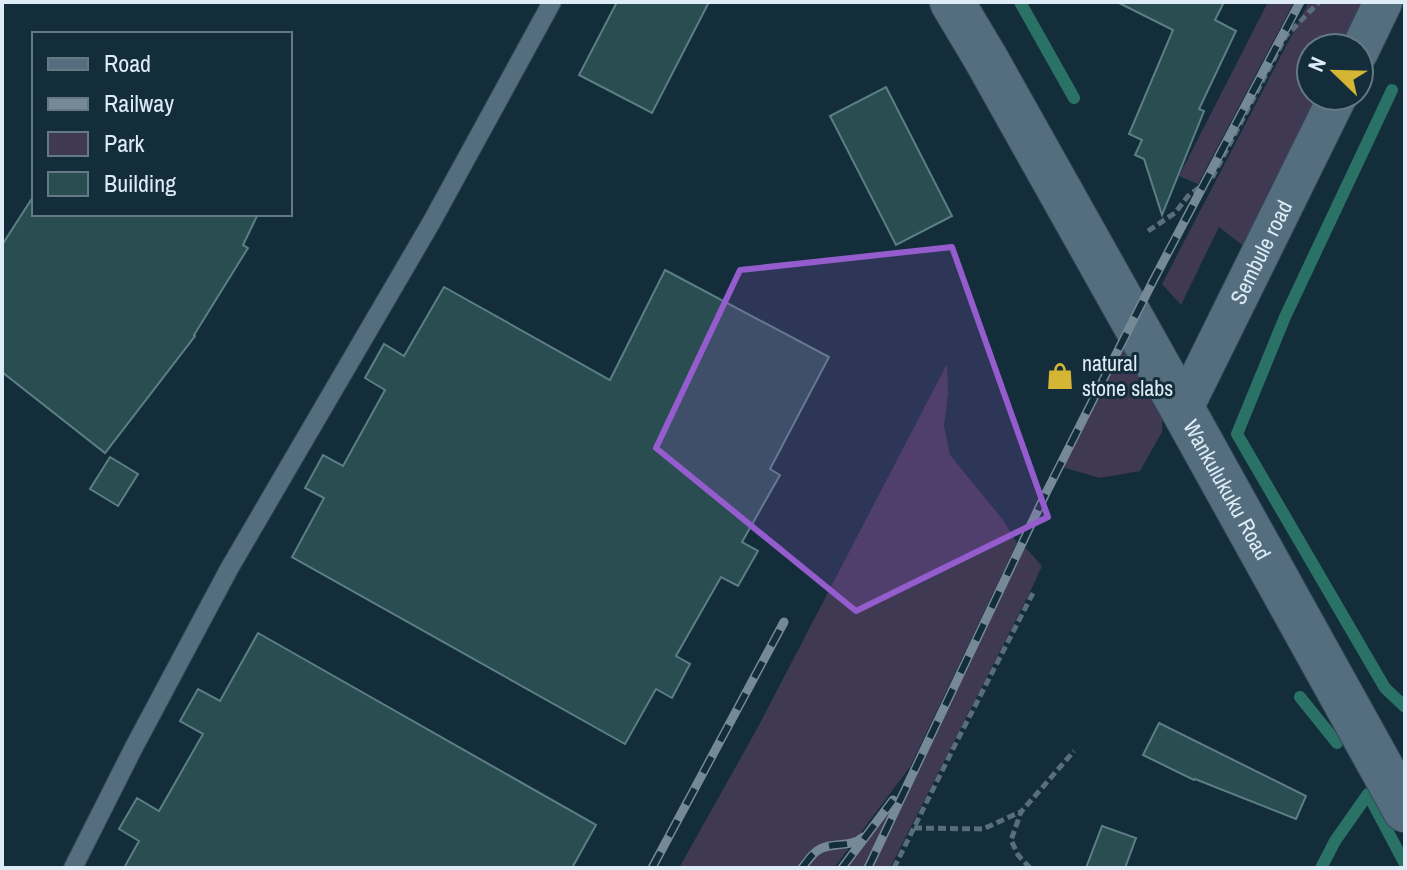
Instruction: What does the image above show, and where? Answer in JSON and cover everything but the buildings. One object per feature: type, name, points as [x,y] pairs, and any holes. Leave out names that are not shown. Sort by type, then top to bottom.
[{"type":"main road","name":"Wankulukuku Road","points":[[952,2],[1405,810]]},
{"type":"street","points":[[1369,32],[1383,2]]},
{"type":"street","name":"Sembule road","points":[[1183,410],[1330,112]]},
{"type":"lane","points":[[73,868],[229,569],[431,223],[552,2]]},
{"type":"path","points":[[1148,231],[1175,213],[1188,196],[1212,178],[1286,36],[1319,2]]},
{"type":"path","points":[[894,868],[1034,591]]},
{"type":"path","points":[[1030,868],[1018,855],[1011,840],[1021,812],[1074,751]]},
{"type":"path","points":[[914,828],[983,829],[1021,812]]},
{"type":"highlighted area","points":[[952,247],[1048,517],[856,611],[656,448],[740,270]]},
{"type":"green space","points":[[1268,2],[1294,2],[1198,184],[1179,176]]},
{"type":"green space","points":[[1309,2],[1370,2],[1356,32],[1295,32],[1295,112],[1317,112],[1250,251],[1219,227],[1181,305],[1162,284]]},
{"type":"green space","points":[[1144,303],[1163,392],[1162,432],[1140,471],[1100,478],[1062,467]]},
{"type":"green space","points":[[947,364],[948,393],[944,426],[950,455],[1003,520],[1017,543],[910,767],[834,868],[679,868],[758,727]]},
{"type":"green space","points":[[1026,548],[1042,566],[1031,590],[890,868],[870,868],[1023,549]]},
{"type":"green space","points":[[902,793],[864,868],[846,868]]},
{"type":"waterway","points":[[1020,2],[1074,98]]},
{"type":"waterway","points":[[1392,90],[1285,317],[1237,434],[1385,688],[1405,707]]},
{"type":"waterway","points":[[1300,697],[1337,743]]},
{"type":"waterway","points":[[1321,868],[1335,841],[1368,794],[1405,864]]},
{"type":"railway","points":[[868,868],[1046,493],[1300,2]]},
{"type":"railway","points":[[652,868],[784,622]]},
{"type":"railway","points":[[842,868],[893,800]]},
{"type":"railway","points":[[802,868],[820,849],[853,843],[863,837]]},
{"type":"place","name":"natural stone slabs","points":[[1060,376]]}]
